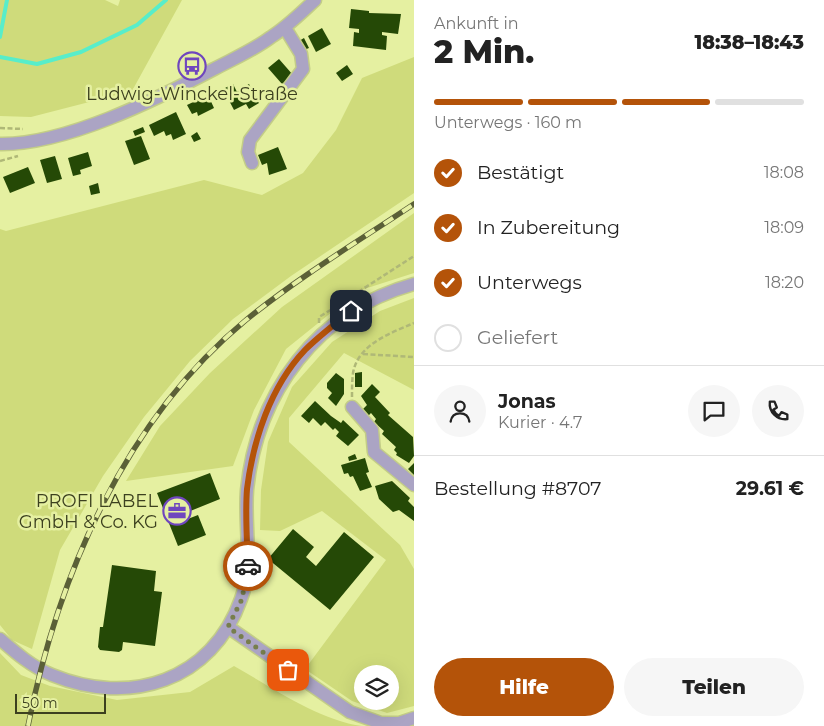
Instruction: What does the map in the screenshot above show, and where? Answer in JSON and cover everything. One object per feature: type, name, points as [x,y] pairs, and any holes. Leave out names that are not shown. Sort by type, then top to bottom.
[{"type":"street","points":[[0,149],[6,145],[66,133],[129,110],[240,55],[285,28],[315,0]]},
{"type":"street","points":[[252,163],[248,152],[250,140],[303,69],[301,54],[285,28]]},
{"type":"street","points":[[0,639],[21,658],[51,675],[80,685],[121,689],[159,682],[193,667],[213,649],[228,627],[242,599],[248,569],[247,491],[252,459],[262,424],[276,390],[303,352],[351,311],[391,290],[414,284]]},
{"type":"street","points":[[352,407],[372,430],[374,452],[414,486]]},
{"type":"street","points":[[228,627],[350,712],[381,723],[399,723],[414,718]]},
{"type":"path","points":[[352,407],[353,372],[363,354],[378,339],[414,324]]},
{"type":"path","points":[[363,354],[414,357]]},
{"type":"green space","points":[[0,0],[105,0],[118,6],[120,0],[182,0],[132,91],[31,117],[0,116]]},
{"type":"green space","points":[[414,57],[414,193],[291,276],[233,319],[190,361],[144,417],[103,476],[60,550],[32,649],[12,640],[0,625],[0,229],[6,231],[204,180],[262,195],[303,173],[336,130],[362,78]]},
{"type":"green space","points":[[414,213],[414,273],[358,291],[286,349],[254,410],[233,466],[126,481],[160,426],[210,373],[282,307]]},
{"type":"green space","points":[[414,298],[414,390],[344,353],[289,418],[289,442],[400,545],[414,569],[414,706],[399,710],[399,665],[354,665],[354,702],[305,669],[386,560],[322,511],[280,531],[260,530],[261,490],[268,442],[292,387],[332,342],[380,311]]},
{"type":"green space","points":[[0,653],[21,675],[50,686],[117,700],[190,692],[234,666],[313,710],[346,723],[362,726],[0,726]]},
{"type":"green space","points":[[378,710],[399,710],[387,713]]},
{"type":"building","points":[[351,9],[369,11],[369,13],[401,14],[398,34],[382,32],[382,35],[387,36],[386,50],[353,46],[354,32],[359,33],[359,29],[349,28]]},
{"type":"building","points":[[322,28],[331,44],[316,52],[308,36]]},
{"type":"building","points":[[304,38],[309,48],[304,50],[299,41]]},
{"type":"building","points":[[279,59],[293,75],[282,84],[268,68]]},
{"type":"building","points":[[347,65],[353,74],[342,81],[336,73]]},
{"type":"building","points":[[233,84],[237,92],[249,84],[259,103],[249,109],[246,104],[234,110],[223,89]]},
{"type":"building","points":[[208,95],[214,108],[198,116],[197,112],[192,114],[187,105]]},
{"type":"building","points":[[176,112],[186,134],[173,140],[171,134],[166,136],[164,131],[154,136],[149,125]]},
{"type":"building","points":[[143,127],[145,132],[135,136],[133,131]]},
{"type":"building","points":[[197,132],[201,139],[194,142],[191,136]]},
{"type":"building","points":[[141,136],[150,159],[134,165],[125,141]]},
{"type":"building","points":[[278,147],[287,169],[269,175],[267,163],[262,165],[258,155]]},
{"type":"building","points":[[88,152],[92,166],[80,170],[81,174],[73,176],[68,158]]},
{"type":"building","points":[[55,156],[62,179],[47,183],[40,160]]},
{"type":"building","points":[[28,167],[35,183],[10,193],[3,177]]},
{"type":"building","points":[[98,183],[100,193],[91,195],[89,186]]},
{"type":"building","points":[[362,372],[362,387],[355,387],[355,373]]},
{"type":"building","points":[[336,373],[344,379],[344,394],[336,406],[328,398],[332,393],[327,388],[327,383]]},
{"type":"building","points":[[372,384],[380,392],[375,397],[390,413],[388,415],[413,437],[414,456],[409,463],[396,455],[397,453],[394,450],[396,447],[382,434],[384,431],[374,422],[376,419],[371,413],[368,416],[362,410],[367,405],[361,396]]},
{"type":"building","points":[[315,401],[341,423],[343,420],[359,435],[348,446],[336,436],[339,432],[335,428],[333,430],[325,422],[321,426],[313,418],[309,423],[301,416]]},
{"type":"building","points":[[355,454],[357,459],[349,461],[348,457]]},
{"type":"building","points":[[365,458],[369,472],[366,473],[372,487],[360,491],[353,476],[350,477],[348,473],[344,474],[341,465]]},
{"type":"building","points":[[414,463],[414,475],[408,469]]},
{"type":"building","name":"PROFI LABEL GmbH & Co. KG","points":[[210,473],[220,499],[178,516],[180,522],[198,515],[206,535],[178,546],[157,493]]},
{"type":"building","points":[[392,481],[410,498],[408,501],[414,507],[414,521],[399,510],[393,512],[379,499],[375,486]]},
{"type":"building","points":[[293,529],[314,547],[306,557],[316,566],[344,532],[374,557],[330,610],[268,559]]},
{"type":"building","points":[[112,565],[156,571],[154,591],[162,592],[155,646],[123,642],[122,650],[119,652],[100,650],[98,647],[100,627],[103,627]]},
{"type":"waterway","points":[[0,37],[7,0]]},
{"type":"waterway","points":[[0,57],[37,64],[81,52],[137,25],[166,0]]},
{"type":"railway","points":[[28,726],[41,669],[58,613],[78,558],[103,504],[132,453],[165,404],[203,360],[246,320],[307,274],[414,204]]},
{"type":"way so far","points":[[248,566],[242,599],[228,627],[288,670]]},
{"type":"place","name":"Ludwig-Winckel-Straße","points":[[192,66]]},
{"type":"place","name":"PROFI LABEL GmbH & Co. KG","points":[[177,511]]},
{"type":"route","points":[[248,566],[247,491],[252,459],[262,424],[276,390],[303,352],[351,311]]}]
